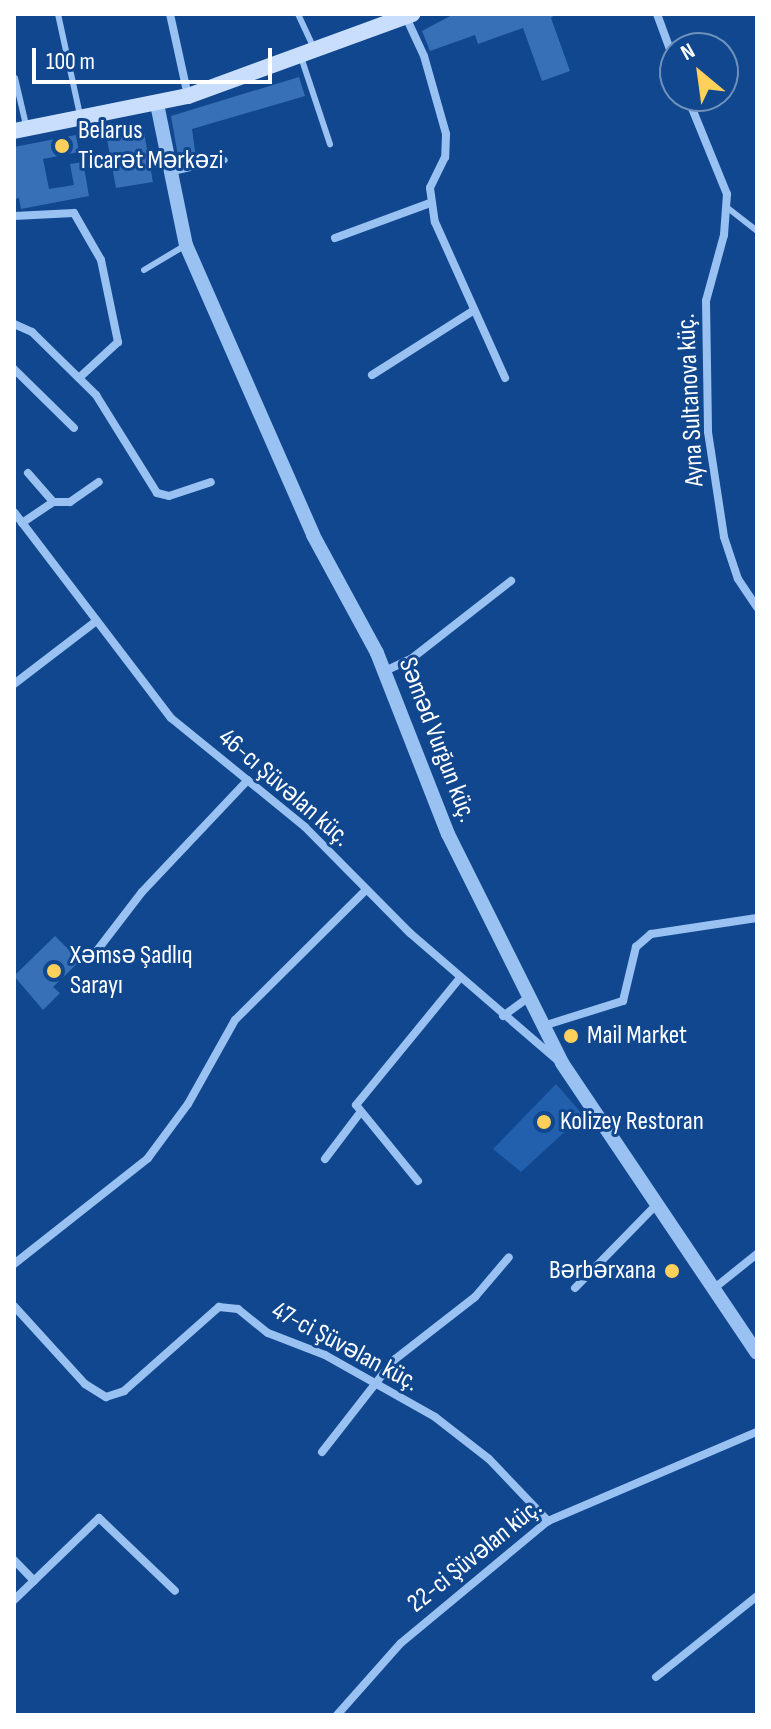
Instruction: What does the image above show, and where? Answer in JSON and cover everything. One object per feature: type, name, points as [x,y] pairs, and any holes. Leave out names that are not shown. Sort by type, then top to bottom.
[{"type":"main road","points":[[21,130],[188,96],[308,55],[407,15]]},
{"type":"street","points":[[170,14],[188,96]]},
{"type":"street","points":[[407,15],[424,56],[447,147],[430,188],[430,203],[473,311],[505,378]]},
{"type":"street","name":"Səməd Vurğun küç.","points":[[157,104],[186,245],[313,535],[385,671],[448,834],[562,1063],[655,1206],[757,1353]]},
{"type":"street","points":[[693,112],[729,209]]},
{"type":"street","points":[[335,238],[430,203]]},
{"type":"street","name":"Ayna Sultanova küç.","points":[[729,209],[706,301],[708,432],[724,537],[738,579],[757,607]]},
{"type":"street","points":[[14,216],[74,213],[101,260],[118,342],[80,377]]},
{"type":"street","points":[[372,375],[473,311]]},
{"type":"street","points":[[14,324],[32,332],[80,377],[108,410],[157,493],[169,496],[211,482]]},
{"type":"street","points":[[14,369],[74,428]]},
{"type":"street","points":[[28,473],[53,502]]},
{"type":"street","points":[[22,523],[53,502],[70,502],[99,482]]},
{"type":"street","name":"46-cı Şüvəlan küç.","points":[[14,512],[171,718],[248,780],[460,978],[562,1063]]},
{"type":"street","points":[[385,671],[411,659],[511,581]]},
{"type":"street","points":[[14,684],[95,622]]},
{"type":"street","points":[[89,961],[142,892],[248,780]]},
{"type":"street","points":[[14,1264],[148,1158],[188,1104],[235,1020],[366,890]]},
{"type":"street","points":[[542,1026],[623,1001],[636,947],[651,934],[757,918]]},
{"type":"street","points":[[418,1181],[397,1150],[359,1114],[357,1100],[460,978]]},
{"type":"street","points":[[503,1016],[528,998]]},
{"type":"street","points":[[325,1159],[359,1114]]},
{"type":"street","points":[[575,1288],[655,1206]]},
{"type":"street","points":[[712,1290],[757,1254]]},
{"type":"street","points":[[322,1452],[394,1360],[475,1297],[509,1257]]},
{"type":"street","name":"47-ci Şüvəlan küç.","points":[[14,1306],[85,1384],[106,1397],[124,1391],[208,1314],[229,1305],[268,1333],[325,1355],[470,1442],[548,1521]]},
{"type":"street","name":"22-ci Şüvəlan küç.","points":[[337,1715],[401,1643],[548,1521],[757,1432]]},
{"type":"street","points":[[14,1600],[99,1518],[175,1591]]},
{"type":"street","points":[[14,1560],[34,1581]]},
{"type":"street","points":[[656,1677],[757,1596]]},
{"type":"lane","points":[[58,14],[81,118]]},
{"type":"lane","points":[[298,14],[330,144]]},
{"type":"lane","points":[[15,78],[21,130]]},
{"type":"lane","points":[[169,172],[225,160]]},
{"type":"lane","points":[[729,209],[757,231]]},
{"type":"lane","points":[[144,270],[186,245]]},
{"type":"shaded area","points":[[556,1084],[583,1115],[521,1172],[493,1149]]},
{"type":"building","points":[[454,14],[556,14],[551,18],[570,71],[542,81],[523,28],[478,44],[475,35],[430,51],[422,31]]},
{"type":"building","points":[[299,77],[305,96],[192,129],[196,158],[179,162],[171,116]]},
{"type":"building","points":[[143,127],[153,182],[116,188],[106,134]]},
{"type":"building","points":[[76,135],[79,152],[43,159],[49,189],[74,185],[70,164],[83,162],[89,196],[21,209],[19,198],[14,199],[14,147]]},
{"type":"building","points":[[55,936],[80,961],[53,987],[60,993],[43,1010],[14,976]]},
{"type":"place","name":"Belarus Ticarət Mərkəzi","points":[[62,146]]},
{"type":"place","name":"Xəmsə Şadlıq Sarayı","points":[[54,971]]},
{"type":"place","name":"Mail Market","points":[[571,1036]]},
{"type":"place","name":"Kolizey Restoran","points":[[544,1122]]},
{"type":"place","name":"Bərbərxana","points":[[672,1271]]}]
